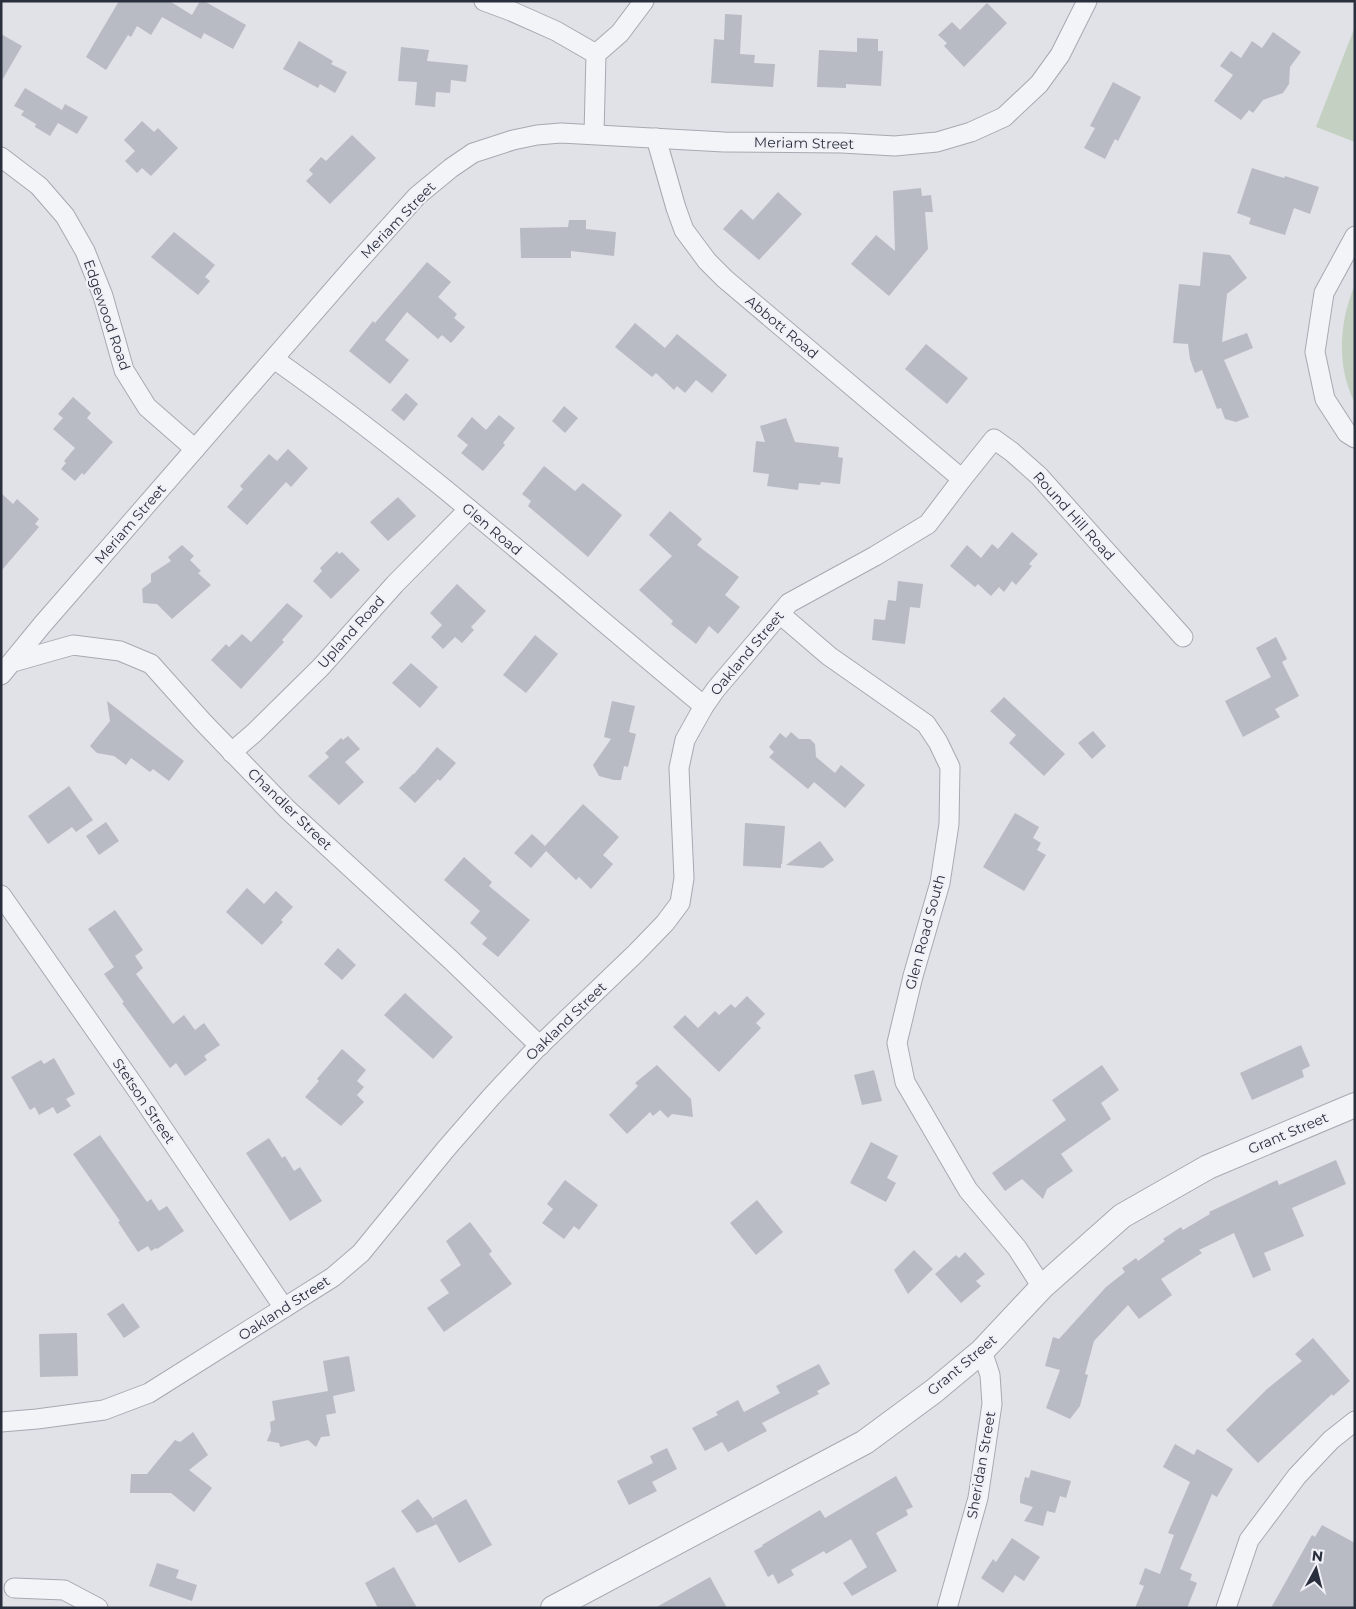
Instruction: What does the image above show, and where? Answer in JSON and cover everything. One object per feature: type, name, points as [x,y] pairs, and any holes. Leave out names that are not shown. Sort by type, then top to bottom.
[{"type":"street","points":[[484,1],[556,32],[596,54]]},
{"type":"street","points":[[594,134],[596,54],[620,33],[644,1]]},
{"type":"street","name":"Meriam Street","points":[[7,668],[42,625],[350,270],[417,196],[450,168],[473,153],[514,140],[560,133],[724,142],[842,143],[895,146],[937,142],[970,132],[1004,117],[1039,84],[1060,55],[1087,1]]},
{"type":"street","name":"Abbott Road","points":[[656,138],[684,230],[710,265],[962,479]]},
{"type":"street","name":"Edgewood Road","points":[[1,157],[39,186],[65,216],[85,251],[103,296],[124,370],[147,407],[195,449]]},
{"type":"street","points":[[1355,236],[1324,293],[1315,352],[1325,399],[1348,433],[1355,438]]},
{"type":"street","name":"Glen Road","points":[[274,359],[356,418],[427,473],[704,706]]},
{"type":"street","name":"Round Hill Road","points":[[962,479],[994,439],[1039,476],[1183,637]]},
{"type":"street","name":"Oakland Street","points":[[1,1422],[104,1410],[149,1393],[333,1277],[361,1253],[492,1096],[540,1046],[636,953],[665,923],[680,903],[684,878],[679,768],[685,740],[704,706],[789,603],[875,556],[928,524],[962,479]]},
{"type":"street","name":"Upland Road","points":[[232,753],[240,744],[254,734],[321,667],[395,584],[469,510]]},
{"type":"street","name":"Glen Road South","points":[[780,614],[829,656],[926,724],[938,742],[950,767],[949,824],[940,883],[896,1042],[905,1082],[968,1190],[1017,1248],[1042,1287]]},
{"type":"street","name":"Chandler Street","points":[[7,668],[73,645],[120,651],[151,664],[232,753],[287,809],[451,960],[540,1046]]},
{"type":"street","name":"Stetson Street","points":[[1,895],[135,1087],[284,1308]]},
{"type":"street","name":"Grant Street","points":[[553,1608],[865,1442],[982,1351],[1002,1332],[1042,1287],[1122,1216],[1208,1167],[1355,1104]]},
{"type":"street","name":"Sheridan Street","points":[[947,1608],[978,1498],[992,1404],[990,1375],[982,1351]]},
{"type":"street","points":[[1226,1608],[1249,1540],[1297,1476],[1331,1440],[1355,1421]]},
{"type":"street","points":[[14,1588],[64,1590],[98,1608]]},
{"type":"green space","points":[[1355,29],[1355,142],[1316,127]]},
{"type":"green space","points":[[1355,285],[1355,403],[1345,374],[1342,344],[1346,314]]},
{"type":"building","points":[[119,1],[171,1],[192,15],[200,1],[204,1],[246,25],[233,49],[204,33],[201,39],[162,17],[151,35],[137,26],[131,37],[128,35],[106,70],[86,57]]},
{"type":"building","points":[[987,3],[1007,23],[964,67],[944,46],[947,43],[938,35],[952,22],[960,30]]},
{"type":"building","points":[[725,14],[742,15],[740,54],[755,55],[754,63],[775,64],[773,87],[711,83],[714,39],[724,40]]},
{"type":"building","points":[[1273,32],[1301,52],[1290,67],[1289,84],[1283,93],[1263,100],[1253,113],[1249,110],[1241,120],[1214,101],[1233,75],[1220,66],[1231,51],[1241,58],[1252,41],[1262,48]]},
{"type":"building","points":[[1,34],[22,46],[1,82]]},
{"type":"building","points":[[857,38],[878,39],[878,51],[883,51],[881,86],[846,84],[846,88],[817,87],[819,50],[857,52]]},
{"type":"building","points":[[299,41],[333,61],[331,64],[347,72],[335,93],[320,84],[318,88],[283,69]]},
{"type":"building","points":[[401,47],[429,50],[427,61],[468,65],[466,82],[451,80],[450,93],[436,92],[435,107],[415,105],[417,82],[398,81]]},
{"type":"building","points":[[1113,82],[1141,97],[1118,141],[1115,139],[1105,159],[1084,148],[1095,128],[1090,126]]},
{"type":"building","points":[[25,88],[62,110],[65,104],[88,117],[77,134],[58,123],[50,136],[35,127],[36,124],[21,115],[24,111],[14,106]]},
{"type":"building","points":[[142,121],[154,132],[158,128],[178,148],[151,176],[142,168],[137,173],[125,161],[135,151],[124,140]]},
{"type":"building","points":[[352,135],[376,158],[330,204],[306,181],[313,174],[309,170],[321,157],[326,161]]},
{"type":"building","points":[[1252,168],[1319,187],[1310,214],[1294,208],[1285,235],[1249,224],[1251,218],[1237,213]]},
{"type":"building","points":[[921,188],[922,196],[931,195],[933,212],[925,212],[928,249],[889,296],[851,264],[876,235],[895,251],[893,191]]},
{"type":"building","points":[[778,192],[802,214],[759,260],[723,229],[741,209],[753,220]]},
{"type":"building","points":[[569,220],[586,220],[586,229],[616,232],[614,256],[571,251],[571,258],[521,258],[520,228],[568,227]]},
{"type":"building","points":[[174,232],[215,265],[205,277],[210,281],[198,295],[151,257]]},
{"type":"building","points":[[1203,252],[1230,255],[1247,278],[1227,294],[1222,342],[1247,333],[1253,348],[1224,360],[1249,417],[1236,422],[1225,419],[1221,408],[1217,409],[1202,370],[1195,373],[1190,359],[1188,344],[1173,343],[1179,284],[1200,286]]},
{"type":"building","points":[[427,262],[451,282],[438,297],[457,314],[454,318],[465,327],[451,343],[442,335],[438,339],[407,312],[385,340],[409,360],[390,384],[349,351],[373,321],[375,323]]},
{"type":"building","points":[[635,323],[665,348],[677,334],[727,375],[712,393],[696,380],[685,393],[677,386],[674,390],[656,373],[652,377],[615,347]]},
{"type":"building","points":[[926,344],[968,378],[947,404],[905,369]]},
{"type":"building","points":[[406,393],[418,404],[404,421],[391,410]]},
{"type":"building","points":[[73,397],[91,413],[87,418],[113,442],[84,475],[82,473],[75,481],[61,469],[66,463],[64,461],[75,448],[53,429],[63,418],[58,414]]},
{"type":"building","points":[[564,406],[578,418],[565,433],[552,421]]},
{"type":"building","points":[[499,415],[515,428],[503,443],[505,445],[483,471],[461,453],[468,445],[457,436],[472,417],[486,430]]},
{"type":"building","points":[[786,418],[795,442],[839,447],[838,457],[843,458],[840,484],[821,482],[820,485],[799,483],[798,490],[767,486],[769,474],[753,472],[756,441],[765,442],[760,426]]},
{"type":"building","points":[[288,449],[308,468],[291,487],[286,482],[247,525],[227,507],[243,489],[240,486],[269,454],[277,461]]},
{"type":"building","points":[[544,466],[575,491],[583,483],[622,515],[588,557],[528,506],[531,501],[522,494]]},
{"type":"building","points":[[1,493],[13,504],[17,499],[39,519],[35,524],[39,527],[1,571]]},
{"type":"building","points":[[398,497],[416,516],[388,541],[370,522]]},
{"type":"building","points":[[670,511],[702,539],[697,545],[739,577],[725,595],[740,607],[718,634],[709,626],[696,644],[671,624],[673,621],[639,590],[672,556],[649,535]]},
{"type":"building","points":[[1012,532],[1038,554],[1029,564],[1032,566],[1016,585],[1012,581],[1004,592],[999,587],[991,596],[978,584],[975,587],[950,566],[967,545],[981,558],[992,544],[998,549]]},
{"type":"building","points":[[182,545],[194,556],[190,560],[201,571],[198,573],[211,585],[172,619],[157,604],[143,603],[142,589],[151,582],[151,574],[171,561],[168,557]]},
{"type":"building","points":[[337,551],[339,554],[342,552],[360,570],[331,599],[313,581],[322,571],[320,568]]},
{"type":"building","points":[[898,581],[923,584],[920,608],[910,607],[905,644],[872,640],[874,619],[885,620],[888,600],[896,601]]},
{"type":"building","points":[[457,584],[486,611],[471,627],[474,630],[462,643],[455,637],[443,649],[431,637],[442,625],[430,613]]},
{"type":"building","points":[[287,603],[303,616],[282,640],[284,642],[241,689],[211,660],[226,644],[229,647],[242,634],[251,642]]},
{"type":"building","points":[[535,635],[558,654],[526,693],[503,675]]},
{"type":"building","points":[[1276,637],[1287,659],[1282,662],[1299,696],[1275,709],[1280,717],[1243,737],[1225,701],[1271,677],[1256,648]]},
{"type":"building","points":[[411,663],[438,687],[420,708],[392,683]]},
{"type":"building","points":[[1004,697],[1065,754],[1044,776],[1009,743],[1016,735],[990,711]]},
{"type":"building","points":[[107,701],[184,761],[169,781],[153,769],[150,772],[131,758],[126,765],[114,756],[97,753],[90,746],[110,721]]},
{"type":"building","points":[[612,701],[635,706],[629,732],[636,734],[628,767],[624,766],[621,780],[599,776],[593,765],[611,739],[604,737]]},
{"type":"building","points":[[1093,731],[1106,746],[1092,759],[1078,743]]},
{"type":"building","points":[[791,732],[799,739],[810,739],[815,744],[816,757],[835,773],[841,765],[865,785],[845,808],[814,782],[808,789],[769,757],[774,752],[769,747],[780,733],[786,738]]},
{"type":"building","points":[[348,736],[360,749],[345,762],[364,782],[339,805],[308,776],[329,757],[325,753],[341,738],[343,740]]},
{"type":"building","points":[[437,747],[456,763],[440,781],[438,779],[415,803],[399,788]]},
{"type":"building","points":[[69,786],[93,820],[76,832],[72,827],[48,844],[28,816]]},
{"type":"building","points":[[583,804],[619,837],[603,855],[613,864],[591,889],[579,877],[576,880],[546,851],[531,868],[514,853],[532,834],[545,846]]},
{"type":"building","points":[[1015,813],[1039,827],[1033,838],[1041,843],[1037,850],[1046,855],[1024,891],[983,867]]},
{"type":"building","points":[[106,822],[119,841],[99,855],[86,836]]},
{"type":"building","points":[[745,823],[785,826],[781,868],[743,866]]},
{"type":"building","points":[[820,841],[834,860],[823,868],[786,865]]},
{"type":"building","points":[[464,857],[492,882],[489,886],[530,920],[498,957],[482,944],[487,938],[470,923],[480,911],[444,880]]},
{"type":"building","points":[[247,888],[264,904],[276,891],[293,907],[281,920],[283,922],[262,945],[226,912]]},
{"type":"building","points":[[115,910],[143,950],[135,956],[143,968],[136,974],[173,1024],[184,1015],[195,1030],[204,1023],[220,1045],[204,1056],[207,1060],[185,1076],[176,1063],[170,1068],[122,1003],[124,1002],[104,974],[114,967],[88,929]]},
{"type":"building","points":[[338,948],[356,965],[342,980],[324,964]]},
{"type":"building","points":[[405,993],[453,1037],[433,1059],[384,1015]]},
{"type":"building","points":[[747,996],[765,1014],[756,1023],[761,1028],[719,1072],[673,1027],[685,1015],[698,1028],[715,1011],[719,1015],[731,1004],[735,1008]]},
{"type":"building","points":[[1301,1045],[1310,1066],[1302,1070],[1304,1077],[1252,1100],[1240,1073]]},
{"type":"building","points":[[342,1049],[366,1070],[357,1081],[364,1087],[357,1095],[364,1102],[341,1126],[305,1097]]},
{"type":"building","points":[[54,1058],[75,1094],[66,1099],[71,1106],[57,1114],[53,1107],[39,1115],[35,1107],[30,1110],[11,1077],[41,1060],[44,1064]]},
{"type":"building","points":[[657,1065],[691,1099],[693,1117],[672,1114],[668,1118],[660,1110],[653,1116],[650,1112],[627,1134],[609,1115],[638,1086],[635,1083]]},
{"type":"building","points":[[1102,1065],[1119,1090],[1101,1103],[1111,1119],[1061,1154],[1073,1171],[1047,1189],[1043,1199],[1022,1179],[1005,1191],[992,1173],[1066,1120],[1052,1100]]},
{"type":"building","points":[[874,1070],[882,1101],[862,1105],[854,1075]]},
{"type":"building","points":[[100,1135],[147,1202],[151,1199],[159,1211],[167,1206],[184,1231],[157,1249],[151,1251],[148,1246],[138,1252],[118,1222],[120,1221],[73,1154]]},
{"type":"building","points":[[269,1138],[282,1158],[285,1156],[294,1171],[300,1167],[322,1201],[290,1221],[246,1153]]},
{"type":"building","points":[[871,1142],[898,1156],[887,1178],[896,1183],[886,1202],[850,1183]]},
{"type":"building","points":[[1336,1160],[1346,1184],[1292,1208],[1304,1236],[1264,1253],[1271,1270],[1253,1278],[1234,1233],[1199,1250],[1202,1253],[1161,1279],[1172,1295],[1139,1319],[1128,1305],[1094,1341],[1085,1374],[1088,1375],[1080,1406],[1070,1419],[1046,1408],[1060,1370],[1045,1366],[1053,1337],[1059,1339],[1106,1287],[1125,1272],[1122,1268],[1136,1258],[1138,1261],[1165,1241],[1163,1239],[1181,1227],[1183,1230],[1210,1214],[1209,1212],[1277,1180],[1279,1185]]},
{"type":"building","points":[[565,1180],[598,1205],[579,1230],[574,1226],[564,1239],[542,1223],[553,1209],[547,1204]]},
{"type":"building","points":[[757,1200],[783,1232],[756,1255],[730,1223]]},
{"type":"building","points":[[470,1222],[492,1251],[489,1254],[512,1284],[444,1332],[427,1308],[449,1293],[440,1280],[461,1265],[446,1241]]},
{"type":"building","points":[[914,1250],[933,1269],[908,1294],[894,1270]]},
{"type":"building","points":[[965,1252],[985,1274],[976,1281],[981,1286],[961,1303],[935,1274],[956,1255],[959,1258]]},
{"type":"building","points":[[123,1303],[140,1327],[124,1338],[107,1314]]},
{"type":"building","points":[[77,1333],[78,1376],[40,1377],[39,1334]]},
{"type":"building","points":[[1313,1338],[1350,1381],[1333,1396],[1332,1394],[1258,1463],[1226,1430],[1267,1389],[1302,1361],[1295,1354]]},
{"type":"building","points":[[349,1356],[355,1391],[333,1396],[336,1413],[326,1415],[330,1436],[321,1437],[316,1447],[308,1440],[280,1447],[279,1443],[267,1441],[271,1431],[270,1422],[275,1420],[272,1401],[328,1391],[323,1361]]},
{"type":"building","points":[[819,1364],[830,1384],[817,1391],[819,1394],[762,1423],[767,1431],[728,1452],[722,1442],[705,1451],[692,1428],[718,1415],[716,1412],[738,1400],[744,1412],[780,1393],[776,1386]]},
{"type":"building","points":[[193,1432],[208,1455],[189,1470],[212,1488],[194,1512],[171,1493],[130,1493],[131,1474],[147,1474],[175,1440],[180,1442]]},
{"type":"building","points":[[1175,1444],[1194,1455],[1197,1449],[1233,1469],[1217,1497],[1212,1494],[1180,1569],[1192,1574],[1190,1580],[1197,1583],[1187,1608],[1135,1608],[1144,1586],[1139,1584],[1145,1568],[1160,1574],[1174,1535],[1168,1533],[1190,1482],[1163,1467]]},
{"type":"building","points":[[667,1448],[677,1469],[652,1482],[657,1491],[629,1505],[617,1481],[653,1463],[650,1456]]},
{"type":"building","points":[[1031,1470],[1071,1481],[1066,1498],[1060,1496],[1055,1513],[1047,1511],[1043,1526],[1024,1521],[1033,1507],[1020,1503],[1025,1477],[1029,1478]]},
{"type":"building","points":[[896,1476],[913,1507],[906,1510],[908,1515],[876,1533],[897,1571],[852,1596],[843,1583],[867,1567],[851,1539],[826,1554],[824,1551],[791,1570],[794,1575],[778,1584],[773,1574],[768,1577],[754,1551],[820,1510],[825,1518]]},
{"type":"building","points":[[418,1499],[437,1524],[417,1533],[401,1511]]},
{"type":"building","points":[[466,1499],[492,1545],[459,1563],[433,1518]]},
{"type":"building","points":[[1322,1525],[1355,1543],[1355,1608],[1271,1608],[1312,1535],[1315,1537]]},
{"type":"building","points":[[1012,1538],[1040,1557],[1024,1581],[1015,1575],[1003,1593],[981,1578],[993,1559],[996,1562]]},
{"type":"building","points":[[157,1563],[179,1570],[176,1578],[197,1585],[192,1601],[149,1586]]},
{"type":"building","points":[[394,1567],[417,1608],[378,1608],[365,1583]]},
{"type":"building","points":[[710,1577],[727,1608],[655,1608]]}]
